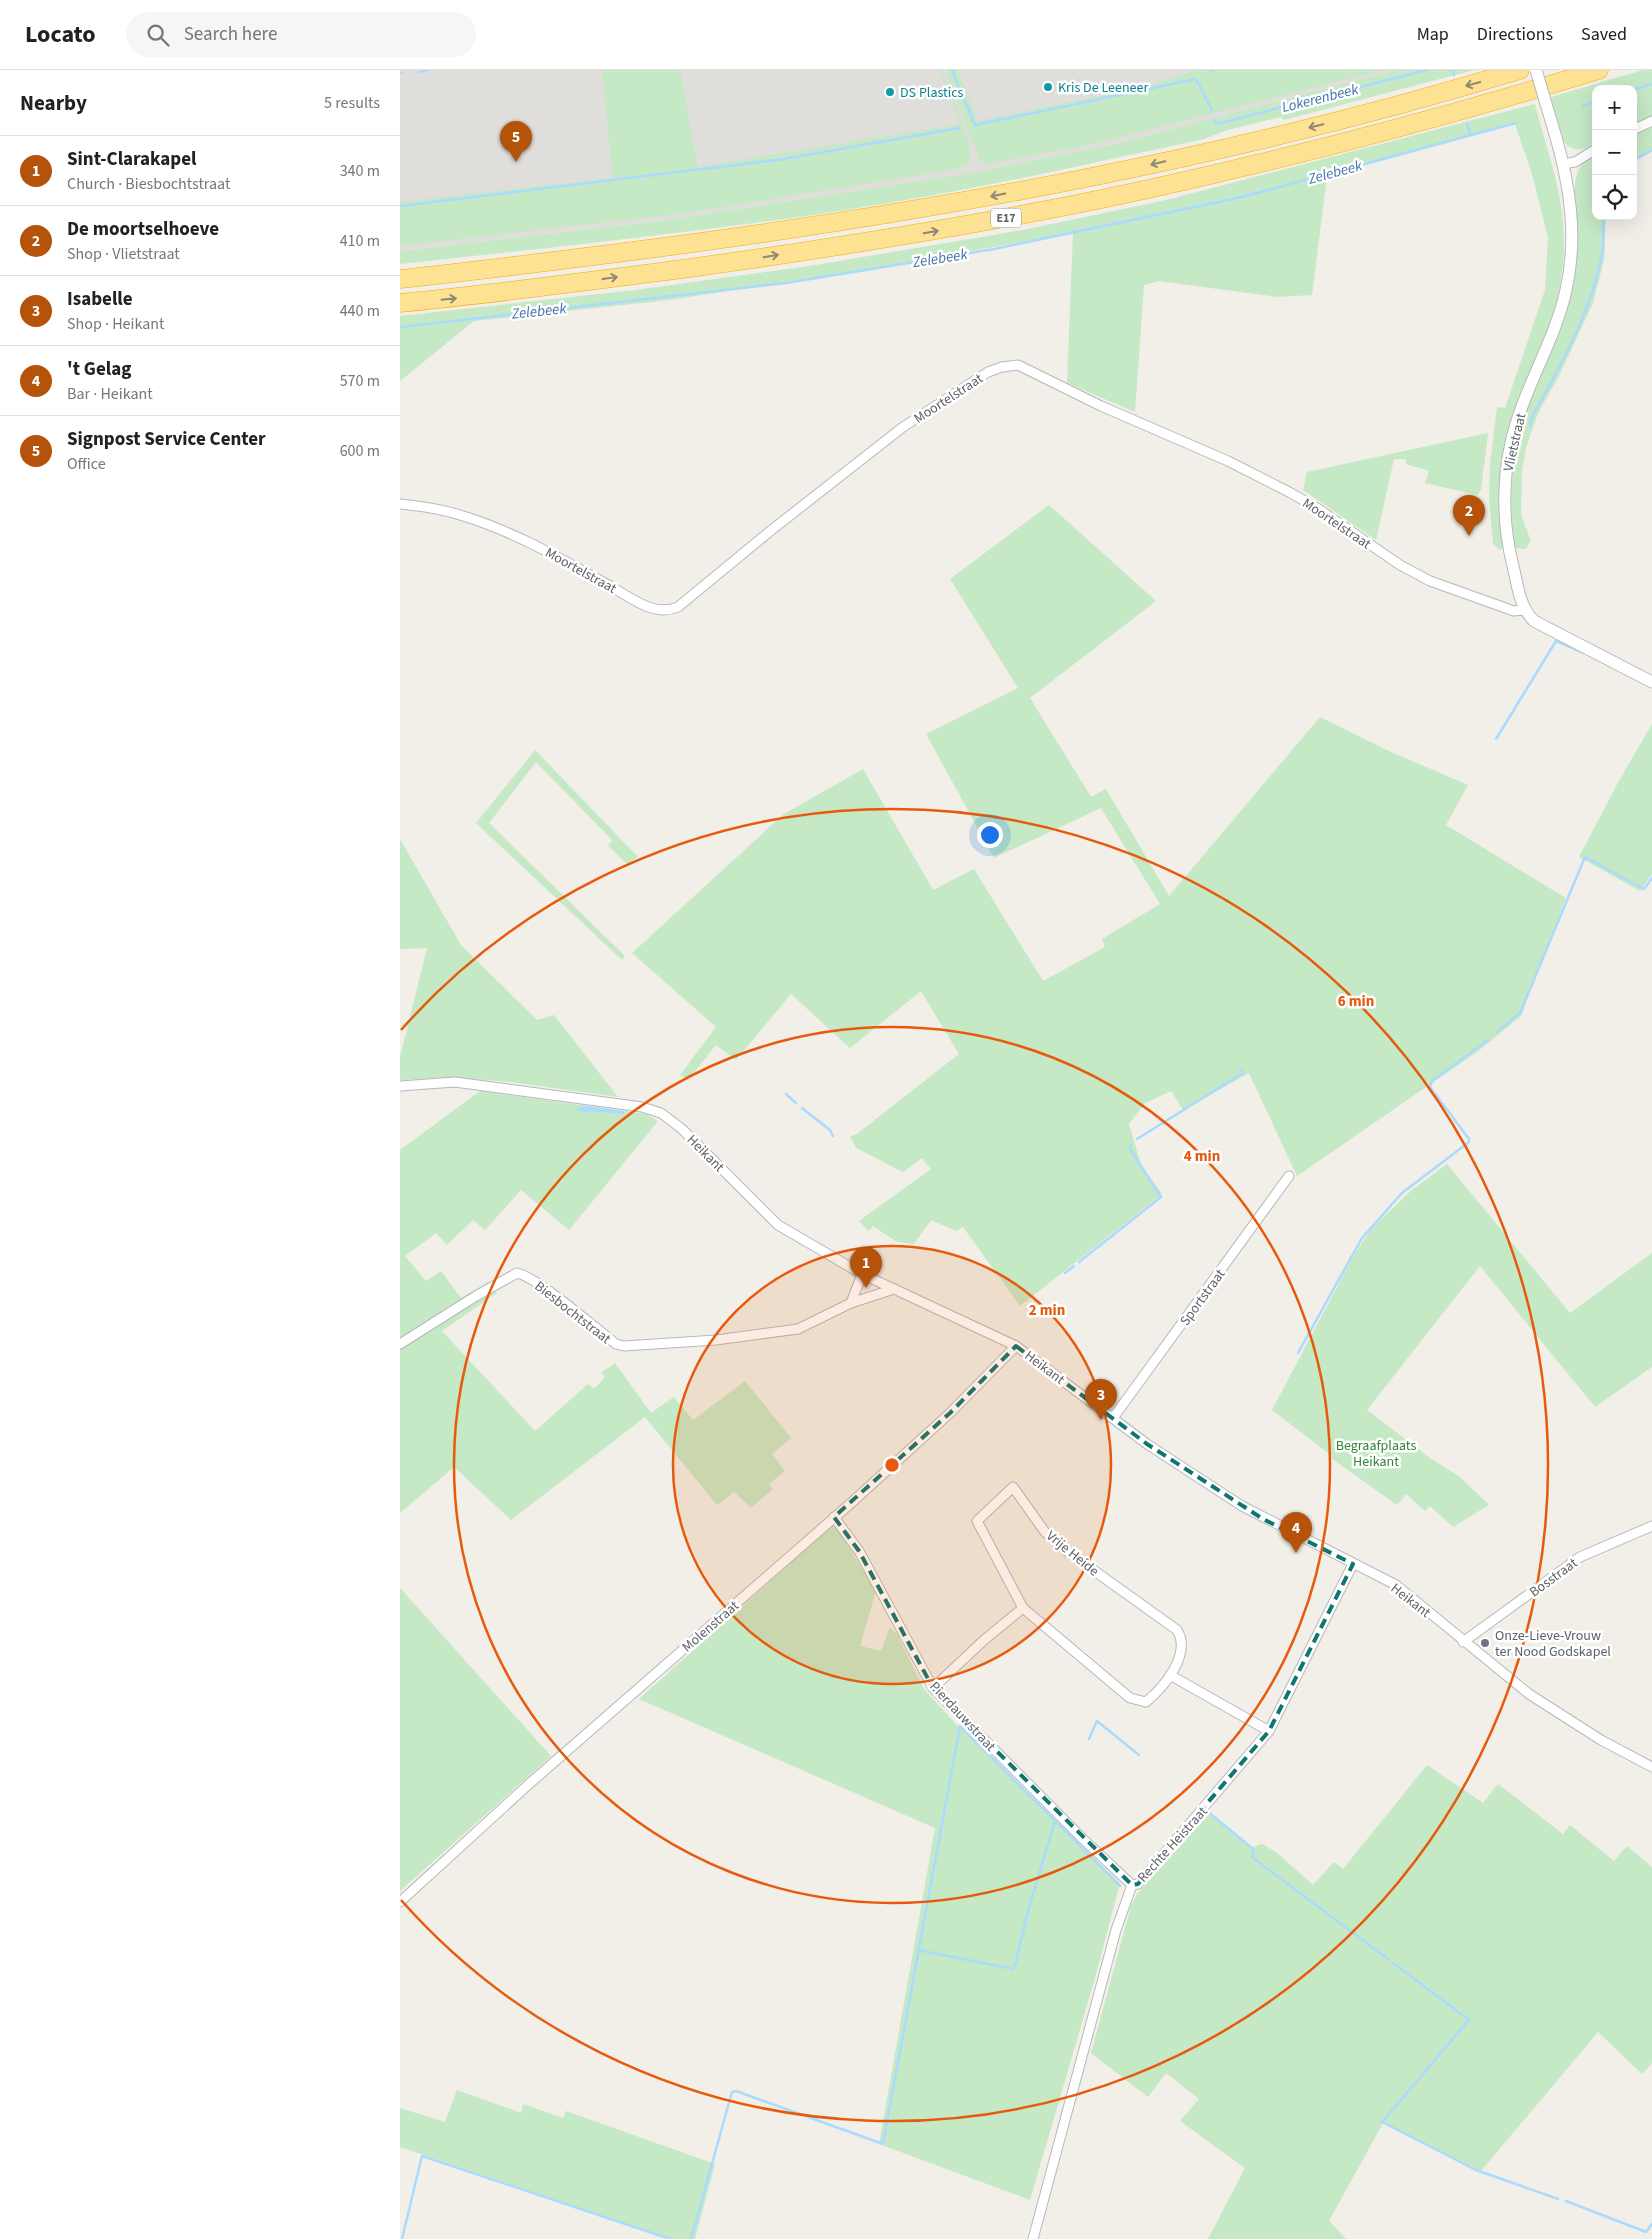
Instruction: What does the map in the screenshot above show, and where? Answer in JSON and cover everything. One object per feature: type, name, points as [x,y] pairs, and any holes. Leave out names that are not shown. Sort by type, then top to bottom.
[{"type":"highway","name":"E17","points":[[400,278],[478,271],[751,235],[926,208],[1051,185],[1151,165],[1320,125],[1520,70]]},
{"type":"highway","name":"E17","points":[[400,304],[492,294],[755,259],[930,232],[1046,210],[1154,188],[1326,147],[1498,101],[1599,70]]},
{"type":"street","name":"Vlietstraat","points":[[1524,610],[1506,533],[1504,512],[1507,463],[1517,421],[1552,334],[1566,290],[1573,232],[1571,207],[1563,164],[1536,70]]},
{"type":"street","points":[[1637,128],[1652,121]]},
{"type":"street","points":[[1563,164],[1575,162],[1592,151]]},
{"type":"street","name":"Moortelstraat","points":[[400,504],[458,514],[504,530],[546,550],[646,607],[668,611],[678,607],[769,532],[902,428],[988,372],[1002,367],[1018,365],[1101,406],[1228,461],[1289,492],[1317,508],[1400,565],[1430,581],[1514,611],[1524,610]]},
{"type":"street","points":[[1524,610],[1534,621],[1652,682]]},
{"type":"street","name":"Heikant","points":[[400,1086],[455,1082],[626,1104],[661,1113],[682,1129],[778,1225],[862,1274],[1016,1346],[1188,1472],[1242,1506],[1396,1585],[1463,1642],[1529,1694],[1601,1740],[1652,1767]]},
{"type":"street","name":"Sportstraat","points":[[1113,1418],[1289,1176]]},
{"type":"street","name":"Biesbochtstraat","points":[[400,1344],[476,1296],[517,1273],[525,1275],[616,1344],[624,1346],[716,1340],[798,1329],[851,1303],[894,1289]]},
{"type":"street","points":[[851,1303],[862,1274]]},
{"type":"street","name":"Molenstraat","points":[[400,1902],[544,1771],[950,1413],[1016,1346]]},
{"type":"street","name":"Vrije Heide","points":[[1013,1487],[1045,1532],[1064,1549],[1178,1630],[1183,1638],[1181,1651],[1170,1675],[1157,1693],[1146,1702],[1138,1702],[1130,1698],[1023,1608],[977,1521],[1013,1487]]},
{"type":"street","name":"Pierdauwstraat","points":[[834,1517],[859,1551],[933,1688],[1097,1853],[1132,1885]]},
{"type":"street","name":"Bosstraat","points":[[1463,1642],[1580,1557],[1652,1526]]},
{"type":"street","name":"Rechte Heistraat","points":[[1033,2239],[1116,1930],[1132,1885],[1138,1884],[1268,1731],[1353,1564]]},
{"type":"street","points":[[933,1688],[984,1640],[1023,1608]]},
{"type":"street","points":[[1170,1675],[1268,1731]]},
{"type":"highlighted area","points":[[1016,1346],[1147,1444],[1263,1519],[1353,1564],[1269,1731],[1138,1884],[1132,1885],[933,1688],[859,1551],[834,1517],[950,1413]]},
{"type":"shaded area","points":[[400,70],[1396,70],[1115,144],[965,174],[667,220],[400,251]]},
{"type":"green space","points":[[602,70],[680,70],[698,167],[960,124],[939,70],[941,70],[965,130],[970,160],[967,165],[958,169],[679,214],[400,246],[400,202],[613,178]]},
{"type":"green space","points":[[946,70],[958,70],[977,121],[1144,87],[1197,70],[1383,70],[1084,146],[985,164],[980,161]]},
{"type":"green space","points":[[1396,70],[1474,70],[1284,120],[1281,117],[1227,130],[1204,139],[931,196],[839,211],[620,240],[400,264],[400,251],[667,220],[965,174],[1115,144]]},
{"type":"green space","points":[[1643,70],[1652,70],[1652,118],[1637,125],[1637,85],[1592,85]]},
{"type":"green space","points":[[1592,85],[1592,146],[1584,149],[1574,148],[1566,144],[1561,138],[1553,119],[1548,98]]},
{"type":"green space","points":[[1535,104],[1559,194],[1564,240],[1563,264],[1553,313],[1520,397],[1507,438],[1503,460],[1500,502],[1504,546],[1500,550],[1493,544],[1489,498],[1490,464],[1497,407],[1505,408],[1545,290],[1548,238],[1532,174],[1515,124],[1327,176],[1312,295],[1277,297],[1159,281],[1144,285],[1135,412],[1067,383],[1073,233],[870,269],[670,300],[474,321],[400,381],[400,316],[635,290],[816,265],[1028,229],[1166,200]]},
{"type":"green space","points":[[1652,125],[1652,150],[1637,159],[1637,132]]},
{"type":"green space","points":[[1592,156],[1592,220],[1606,220],[1604,260],[1593,303],[1559,376],[1538,413],[1526,448],[1522,472],[1521,515],[1531,541],[1525,549],[1515,548],[1511,498],[1516,452],[1536,384],[1562,319],[1572,288],[1577,251],[1574,190],[1580,169],[1586,160]]},
{"type":"green space","points":[[1488,433],[1481,490],[1477,495],[1425,483],[1429,471],[1406,464],[1406,459],[1394,459],[1376,540],[1303,490],[1307,472]]},
{"type":"green space","points":[[1049,505],[1156,601],[1030,698],[1091,797],[1106,789],[1169,896],[1320,717],[1391,752],[1468,785],[1446,825],[1566,898],[1521,1016],[1477,1052],[1297,1176],[1249,1073],[1183,1110],[1171,1091],[1145,1103],[1129,1124],[1141,1165],[1162,1194],[1020,1306],[963,1227],[956,1231],[931,1220],[914,1244],[897,1242],[873,1226],[869,1231],[859,1221],[931,1169],[922,1158],[903,1172],[856,1148],[850,1137],[858,1133],[959,1054],[921,991],[850,1048],[791,994],[736,1060],[716,1045],[688,1080],[680,1075],[716,1027],[632,953],[784,814],[863,769],[933,890],[974,869],[1043,981],[1105,947],[1102,939],[1160,904],[1101,808],[994,858],[926,734],[1018,688],[950,579]]},
{"type":"green space","points":[[1652,724],[1652,874],[1640,891],[1579,857],[1620,779]]},
{"type":"green space","points":[[535,750],[638,857],[628,865],[608,846],[612,840],[536,762],[489,823],[625,956],[622,960],[476,823]]},
{"type":"green space","points":[[400,839],[461,945],[537,1020],[554,1015],[618,1097],[511,1082],[452,1077],[400,1080],[400,1057],[427,948],[400,949]]},
{"type":"green space","points":[[480,1091],[646,1114],[658,1121],[569,1230],[521,1190],[485,1230],[473,1220],[447,1245],[436,1233],[405,1256],[426,1281],[441,1271],[461,1298],[488,1282],[497,1293],[442,1331],[535,1431],[588,1384],[594,1389],[605,1377],[601,1373],[615,1363],[651,1413],[674,1397],[693,1420],[745,1381],[791,1438],[772,1454],[785,1471],[769,1484],[773,1489],[751,1508],[734,1492],[717,1505],[645,1417],[511,1520],[454,1467],[400,1513],[400,1349],[407,1344],[400,1337],[400,1150]]},
{"type":"green space","name":"Begraafplaats Heikant","points":[[1447,1164],[1570,1313],[1652,1253],[1652,1367],[1595,1407],[1480,1266],[1367,1410],[1430,1458],[1460,1477],[1489,1505],[1453,1527],[1430,1506],[1425,1511],[1406,1494],[1397,1505],[1331,1458],[1332,1456],[1272,1410],[1354,1255],[1371,1229],[1412,1190]]},
{"type":"green space","points":[[832,1526],[837,1528],[876,1591],[860,1646],[881,1651],[890,1627],[898,1636],[924,1689],[955,1723],[1120,1883],[1095,1978],[1030,2200],[879,2144],[935,1828],[639,1699]]},
{"type":"green space","points":[[400,1588],[551,1756],[400,1891]]},
{"type":"green space","points":[[1427,1765],[1483,1803],[1498,1784],[1563,1834],[1570,1825],[1614,1861],[1627,1846],[1652,1867],[1652,2063],[1642,2074],[1598,2032],[1481,2171],[1383,2123],[1329,2221],[1346,2239],[1208,2239],[1245,2168],[1180,2121],[1199,2099],[1166,2073],[1148,2097],[1091,2053],[1131,1906],[1137,1894],[1209,1814],[1251,1848],[1262,1844],[1276,1852],[1313,1885],[1334,1862],[1343,1869]]},
{"type":"green space","points":[[457,2090],[521,2113],[523,2104],[563,2118],[566,2111],[715,2164],[695,2239],[672,2239],[400,2147],[400,2108],[445,2122]]},
{"type":"water","points":[[588,1106],[624,1111],[624,1114],[591,1111],[586,1114],[586,1112],[575,1110]]},
{"type":"waterway","name":"Lokerenbeek","points":[[952,70],[975,125],[1196,79],[1212,110]]},
{"type":"waterway","name":"Lokerenbeek","points":[[1215,120],[1217,124],[1426,70]]},
{"type":"waterway","name":"Lokerenbeek","points":[[1453,70],[1454,75]]},
{"type":"waterway","points":[[419,72],[426,71]]},
{"type":"waterway","name":"Lokerenbeek","points":[[1637,89],[1652,84]]},
{"type":"waterway","name":"Lokerenbeek","points":[[1583,106],[1592,103]]},
{"type":"waterway","name":"Lokerenbeek","points":[[1467,123],[1470,134]]},
{"type":"waterway","name":"Zelebeek","points":[[400,327],[786,283],[994,249],[1242,197],[1516,123]]},
{"type":"waterway","points":[[400,206],[784,159],[959,128]]},
{"type":"waterway","points":[[1637,159],[1652,150]]},
{"type":"waterway","points":[[1530,426],[1532,417],[1573,339],[1590,298],[1602,255],[1603,220]]},
{"type":"waterway","points":[[1496,739],[1556,641],[1584,653]]},
{"type":"waterway","points":[[1497,1032],[1520,1013],[1585,857],[1644,889],[1652,878]]},
{"type":"waterway","points":[[1298,1353],[1362,1238],[1402,1193],[1469,1142],[1469,1139],[1430,1087],[1432,1081],[1488,1040]]},
{"type":"waterway","points":[[1137,1139],[1243,1073],[1241,1069]]},
{"type":"waterway","points":[[786,1094],[796,1103]]},
{"type":"waterway","points":[[802,1108],[830,1130],[833,1136]]},
{"type":"waterway","points":[[1079,1262],[1161,1197],[1130,1149],[1131,1145]]},
{"type":"waterway","points":[[1065,1273],[1074,1266]]},
{"type":"waterway","points":[[1089,1739],[1097,1721],[1139,1755]]},
{"type":"waterway","points":[[691,2239],[732,2092],[736,2091],[883,2144],[960,1726],[1120,1886]]},
{"type":"waterway","points":[[1207,1811],[1253,1849],[1253,1858],[1388,1959]]},
{"type":"waterway","points":[[1015,1966],[1028,1911],[1055,1821]]},
{"type":"waterway","points":[[918,1950],[1013,1969]]},
{"type":"waterway","points":[[1393,1963],[1469,2020],[1382,2122],[1476,2170],[1558,2199]]},
{"type":"waterway","points":[[402,2239],[422,2156],[670,2239]]},
{"type":"waterway","points":[[1566,2201],[1646,2232],[1652,2224]]},
{"type":"place","name":"Kris De Leeneer","points":[[1048,87]]},
{"type":"place","name":"DS Plastics","points":[[890,92]]},
{"type":"place","name":"Signpost Service Center","points":[[516,162]]},
{"type":"place","name":"De moortselhoeve","points":[[1469,536]]},
{"type":"place","name":"Sint-Clarakapel","points":[[866,1288]]},
{"type":"place","name":"Isabelle","points":[[1101,1420]]},
{"type":"place","name":"'t Gelag","points":[[1296,1553]]},
{"type":"place","name":"Onze-Lieve-Vrouw ter Nood Godskapel","points":[[1485,1643]]}]
